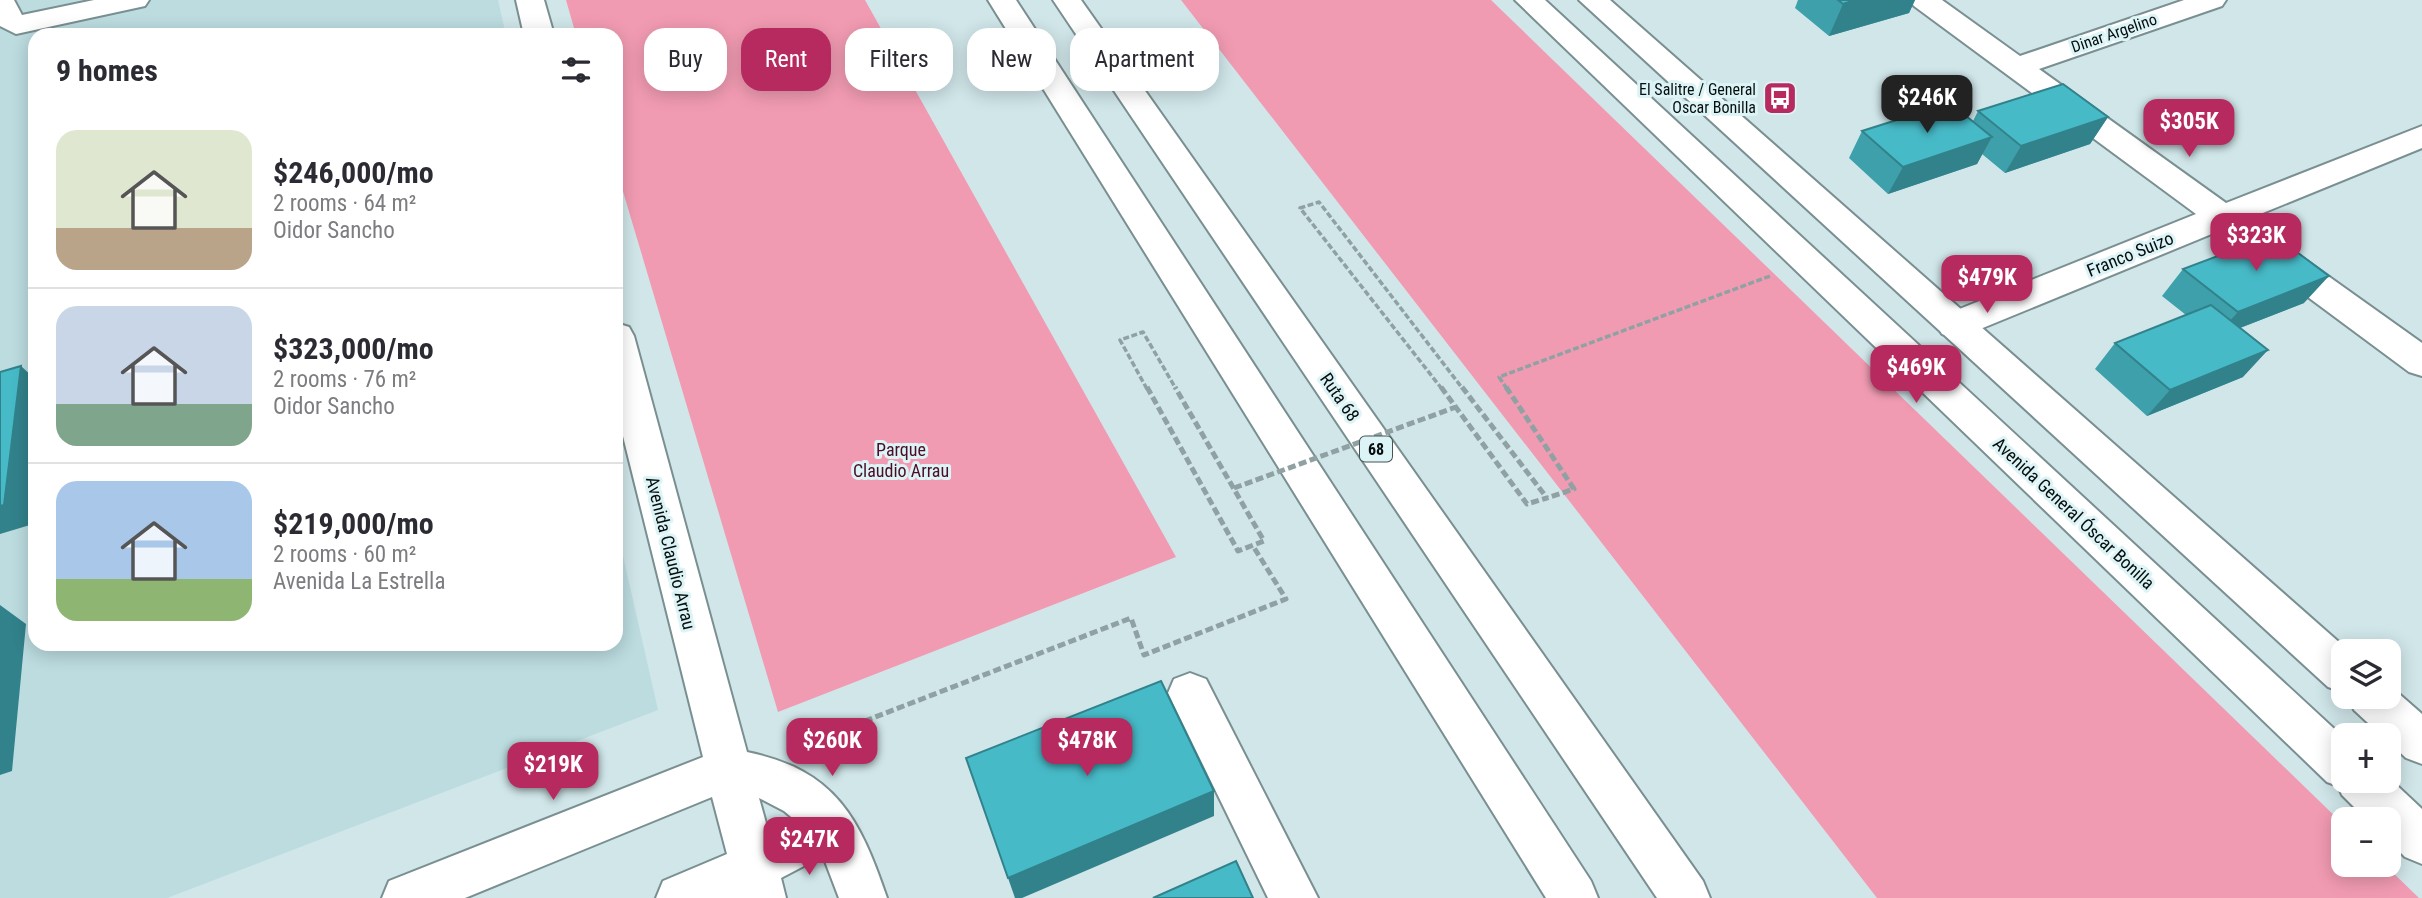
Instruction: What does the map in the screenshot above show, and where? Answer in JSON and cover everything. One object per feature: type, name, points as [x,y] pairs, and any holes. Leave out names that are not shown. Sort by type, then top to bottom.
[{"type":"main road","points":[[0,0],[5,16],[16,25],[135,0]]},
{"type":"main road","points":[[530,0],[537,28]]},
{"type":"main road","points":[[1002,0],[1574,898]]},
{"type":"main road","name":"Ruta 68","points":[[1066,0],[1686,898]]},
{"type":"main road","name":"Avenida General Óscar Bonilla","points":[[1529,0],[2331,756]]},
{"type":"main road","points":[[1593,0],[2331,662]]},
{"type":"main road","points":[[1924,0],[2422,362]]},
{"type":"main road","name":"Dinar Argelino","points":[[2016,67],[2211,0]]},
{"type":"main road","name":"Franco Suizo","points":[[1955,325],[2222,217],[2417,143]]},
{"type":"main road","name":"Avenida Claudio Arrau","points":[[623,363],[758,883]]},
{"type":"main road","points":[[1190,693],[1294,898]]},
{"type":"main road","points":[[2384,709],[2422,743]]},
{"type":"main road","points":[[406,898],[727,769],[760,774],[805,799],[833,826],[863,898]]},
{"type":"main road","points":[[2372,793],[2422,841]]},
{"type":"main road","points":[[680,898],[758,883],[833,826]]},
{"type":"path","points":[[1547,498],[1319,202],[1300,208],[1456,407],[1527,504],[1547,498],[1574,489],[1499,377],[1807,262]]},
{"type":"path","points":[[1143,332],[1234,488],[1264,541],[1238,551],[1120,340],[1143,332]]},
{"type":"path","points":[[1234,488],[1456,407]]},
{"type":"path","points":[[784,785],[852,726],[1131,618],[1144,654],[1286,599],[1253,546]]},
{"type":"shaded area","points":[[0,0],[498,0],[504,28],[28,28],[28,651],[623,651],[623,556],[658,710],[167,898],[0,898]]},
{"type":"green space","name":"Parque Claudio Arrau","points":[[566,0],[865,0],[881,28],[845,28],[845,91],[916,91],[1176,557],[778,712],[623,192],[623,28],[574,28]]},
{"type":"green space","points":[[1181,0],[1491,0],[2331,812],[2331,877],[2397,877],[2419,898],[1877,898],[1219,49],[1219,28],[1203,28]]},
{"type":"building","points":[[1838,0],[1855,0],[1843,4]]},
{"type":"building","points":[[2063,84],[2108,117],[2021,146],[1978,111]]},
{"type":"building","points":[[1950,103],[1992,137],[1903,167],[1862,131]]},
{"type":"building","points":[[2274,235],[2329,276],[2238,312],[2183,269]]},
{"type":"building","points":[[2211,305],[2268,350],[2170,390],[2115,343]]},
{"type":"building","points":[[21,366],[4,505],[0,506],[0,372]]},
{"type":"building","points":[[1161,681],[1214,791],[1008,878],[966,758]]},
{"type":"building","points":[[1236,861],[1253,898],[1153,898]]},
{"type":"place","name":"El Salitre / General Oscar Bonilla","points":[[1780,98]]}]
